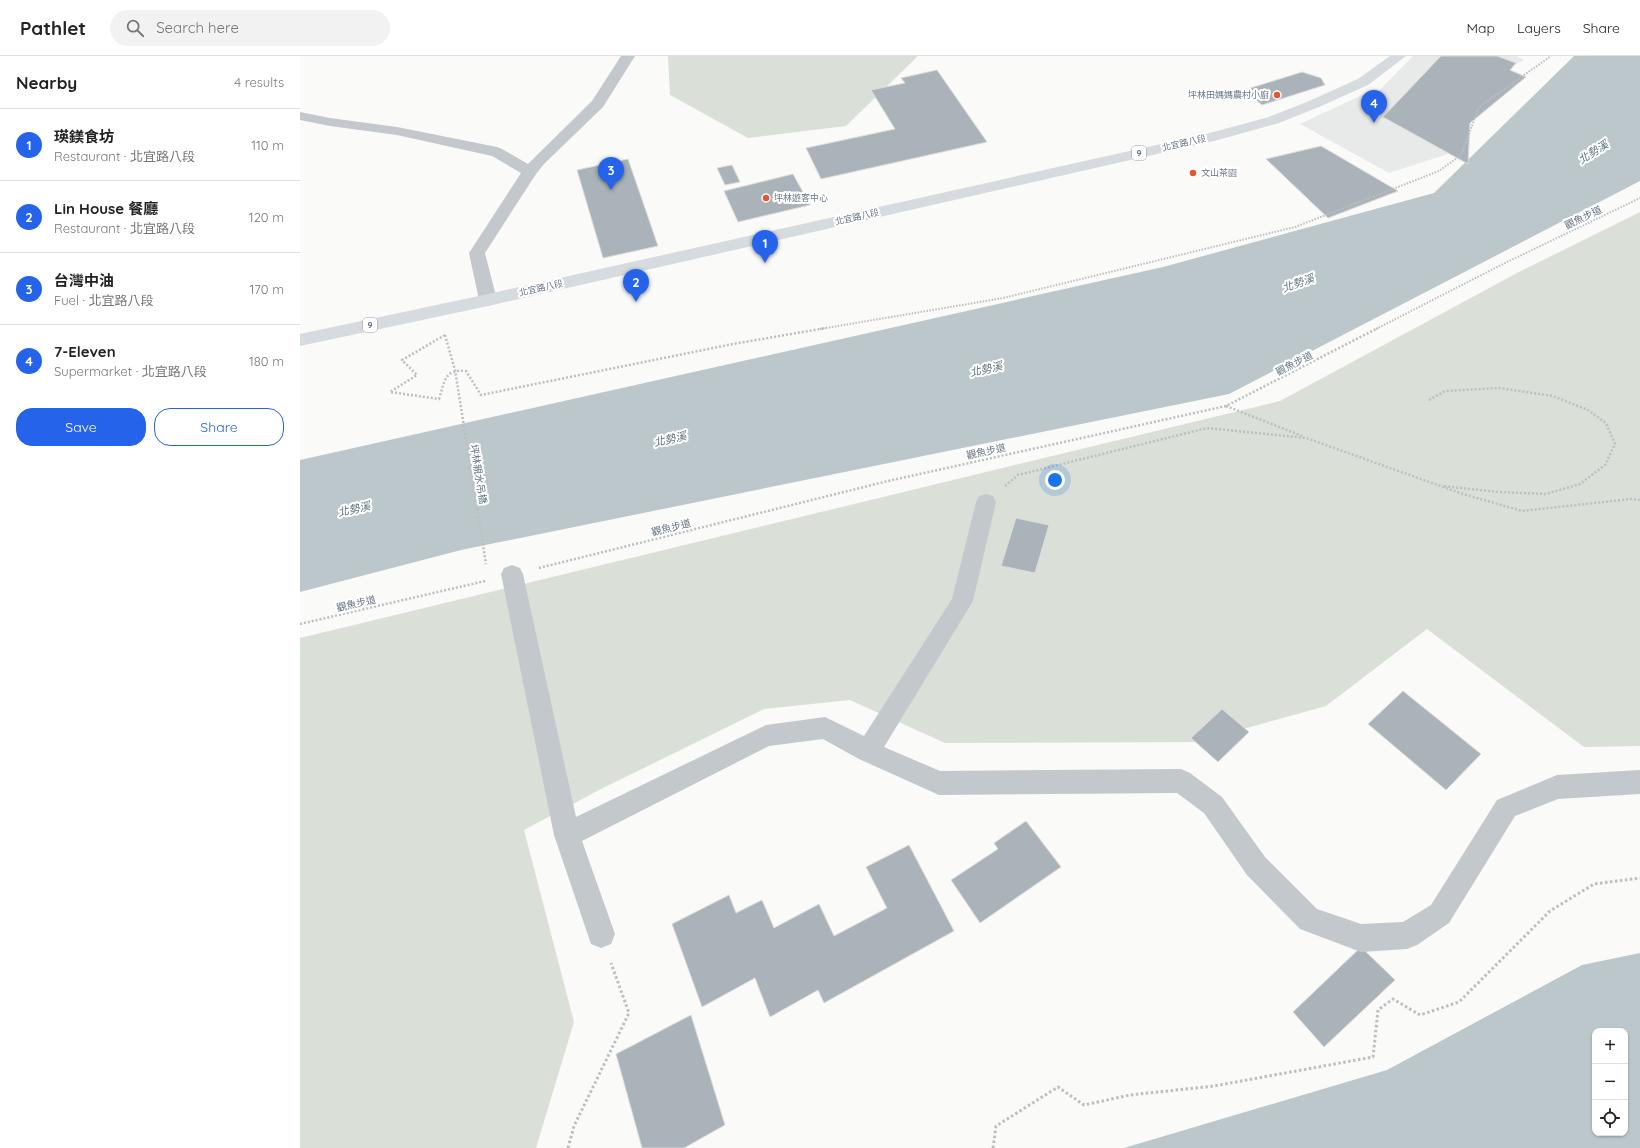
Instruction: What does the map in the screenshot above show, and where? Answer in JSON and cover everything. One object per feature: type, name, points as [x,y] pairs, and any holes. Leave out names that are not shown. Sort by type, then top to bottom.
[{"type":"main road","name":"北宜路八段","points":[[300,340],[488,300],[1201,140],[1274,120],[1363,82],[1399,56]]},
{"type":"street","points":[[488,300],[477,253],[530,172],[598,104],[628,56]]},
{"type":"street","points":[[300,116],[330,122],[397,131],[497,152],[530,172]]},
{"type":"street","points":[[868,751],[962,601],[986,502]]},
{"type":"street","points":[[512,574],[567,835],[601,934]]},
{"type":"street","points":[[567,835],[766,736],[825,728],[868,751],[939,782],[1181,781],[1213,805],[1256,866],[1308,920],[1362,938],[1406,935],[1440,914],[1506,808],[1557,787],[1640,782]]},
{"type":"path","points":[[445,335],[402,360],[417,375],[390,392],[439,399],[447,375],[455,370],[466,371],[481,395],[733,344],[1003,298],[1295,227],[1439,171],[1461,155],[1479,107],[1551,56]]},
{"type":"path","name":"觀魚步道","points":[[300,624],[488,580],[888,481],[1226,406],[1503,264],[1640,198]]},
{"type":"path","name":"坪林親水吊橋","points":[[440,309],[445,335],[455,370],[488,580]]},
{"type":"path","points":[[1429,400],[1445,391],[1499,388],[1553,396],[1588,410],[1606,423],[1615,444],[1605,465],[1580,484],[1546,494],[1498,492],[1439,486]]},
{"type":"path","points":[[1226,406],[1306,438],[1439,486],[1522,511],[1631,499],[1640,500]]},
{"type":"path","points":[[986,502],[1018,475],[1207,428],[1306,438]]},
{"type":"path","points":[[993,1148],[996,1126],[1058,1087],[1084,1105],[1130,1095],[1214,1086],[1373,1057],[1378,1010],[1392,1000],[1420,1015],[1458,1002],[1550,911],[1594,884],[1640,878]]},
{"type":"path","points":[[568,1148],[574,1126],[629,1013],[601,934]]},
{"type":"shaded area","points":[[668,56],[918,56],[846,126],[748,138],[670,95]]},
{"type":"shaded area","points":[[1413,56],[1517,56],[1524,60],[1505,70],[1483,88],[1454,152],[1389,173],[1300,124],[1362,95],[1370,100]]},
{"type":"shaded area","points":[[1640,212],[1640,746],[1584,747],[1427,629],[1326,706],[1196,742],[945,743],[850,700],[764,709],[599,790],[524,830],[574,1022],[536,1148],[300,1148],[300,638],[1280,401],[1517,273]]},
{"type":"water","name":"北勢溪","points":[[1574,56],[1640,56],[1640,181],[1229,394],[461,550],[300,592],[300,460],[1163,267],[1434,193]]},
{"type":"water","points":[[1640,953],[1640,1148],[1124,1148],[1387,1070],[1582,965]]},
{"type":"building","points":[[1441,56],[1497,56],[1516,63],[1510,70],[1526,77],[1470,123],[1468,164],[1383,117]]},
{"type":"building","points":[[937,70],[987,142],[821,179],[806,148],[895,129],[871,90],[905,83],[901,78]]},
{"type":"building","points":[[1302,72],[1321,78],[1325,85],[1262,105],[1244,90]]},
{"type":"building","points":[[1321,146],[1398,191],[1328,218],[1266,159]]},
{"type":"building","points":[[628,159],[658,246],[603,258],[577,170]]},
{"type":"building","points":[[732,165],[740,182],[725,185],[717,168]]},
{"type":"building","name":"坪林遊客中心","points":[[793,174],[810,205],[738,222],[724,191]]},
{"type":"building","points":[[1016,518],[1049,525],[1035,573],[1001,566]]},
{"type":"building","points":[[1403,691],[1481,754],[1446,790],[1368,724]]},
{"type":"building","points":[[1222,709],[1249,732],[1218,762],[1191,738]]},
{"type":"building","points":[[1026,821],[1061,867],[980,923],[951,880],[998,849],[994,843]]},
{"type":"building","points":[[909,845],[954,931],[824,1003],[818,990],[770,1017],[755,978],[702,1007],[672,924],[729,895],[736,913],[762,900],[774,928],[819,904],[834,936],[887,908],[866,867]]},
{"type":"building","points":[[1361,947],[1395,980],[1324,1047],[1293,1012]]},
{"type":"building","points":[[691,1015],[725,1125],[684,1148],[642,1148],[616,1054]]},
{"type":"place","name":"坪林田媽媽農村小廚","points":[[1277,95]]},
{"type":"place","name":"7-Eleven","points":[[1374,123]]},
{"type":"place","name":"文山茶園","points":[[1193,173]]},
{"type":"place","name":"台灣中油","points":[[611,190]]},
{"type":"place","name":"坪林遊客中心","points":[[766,198]]},
{"type":"place","name":"瑛鎂食坊","points":[[765,263]]},
{"type":"place","name":"Lin House 餐廳","points":[[636,302]]}]
